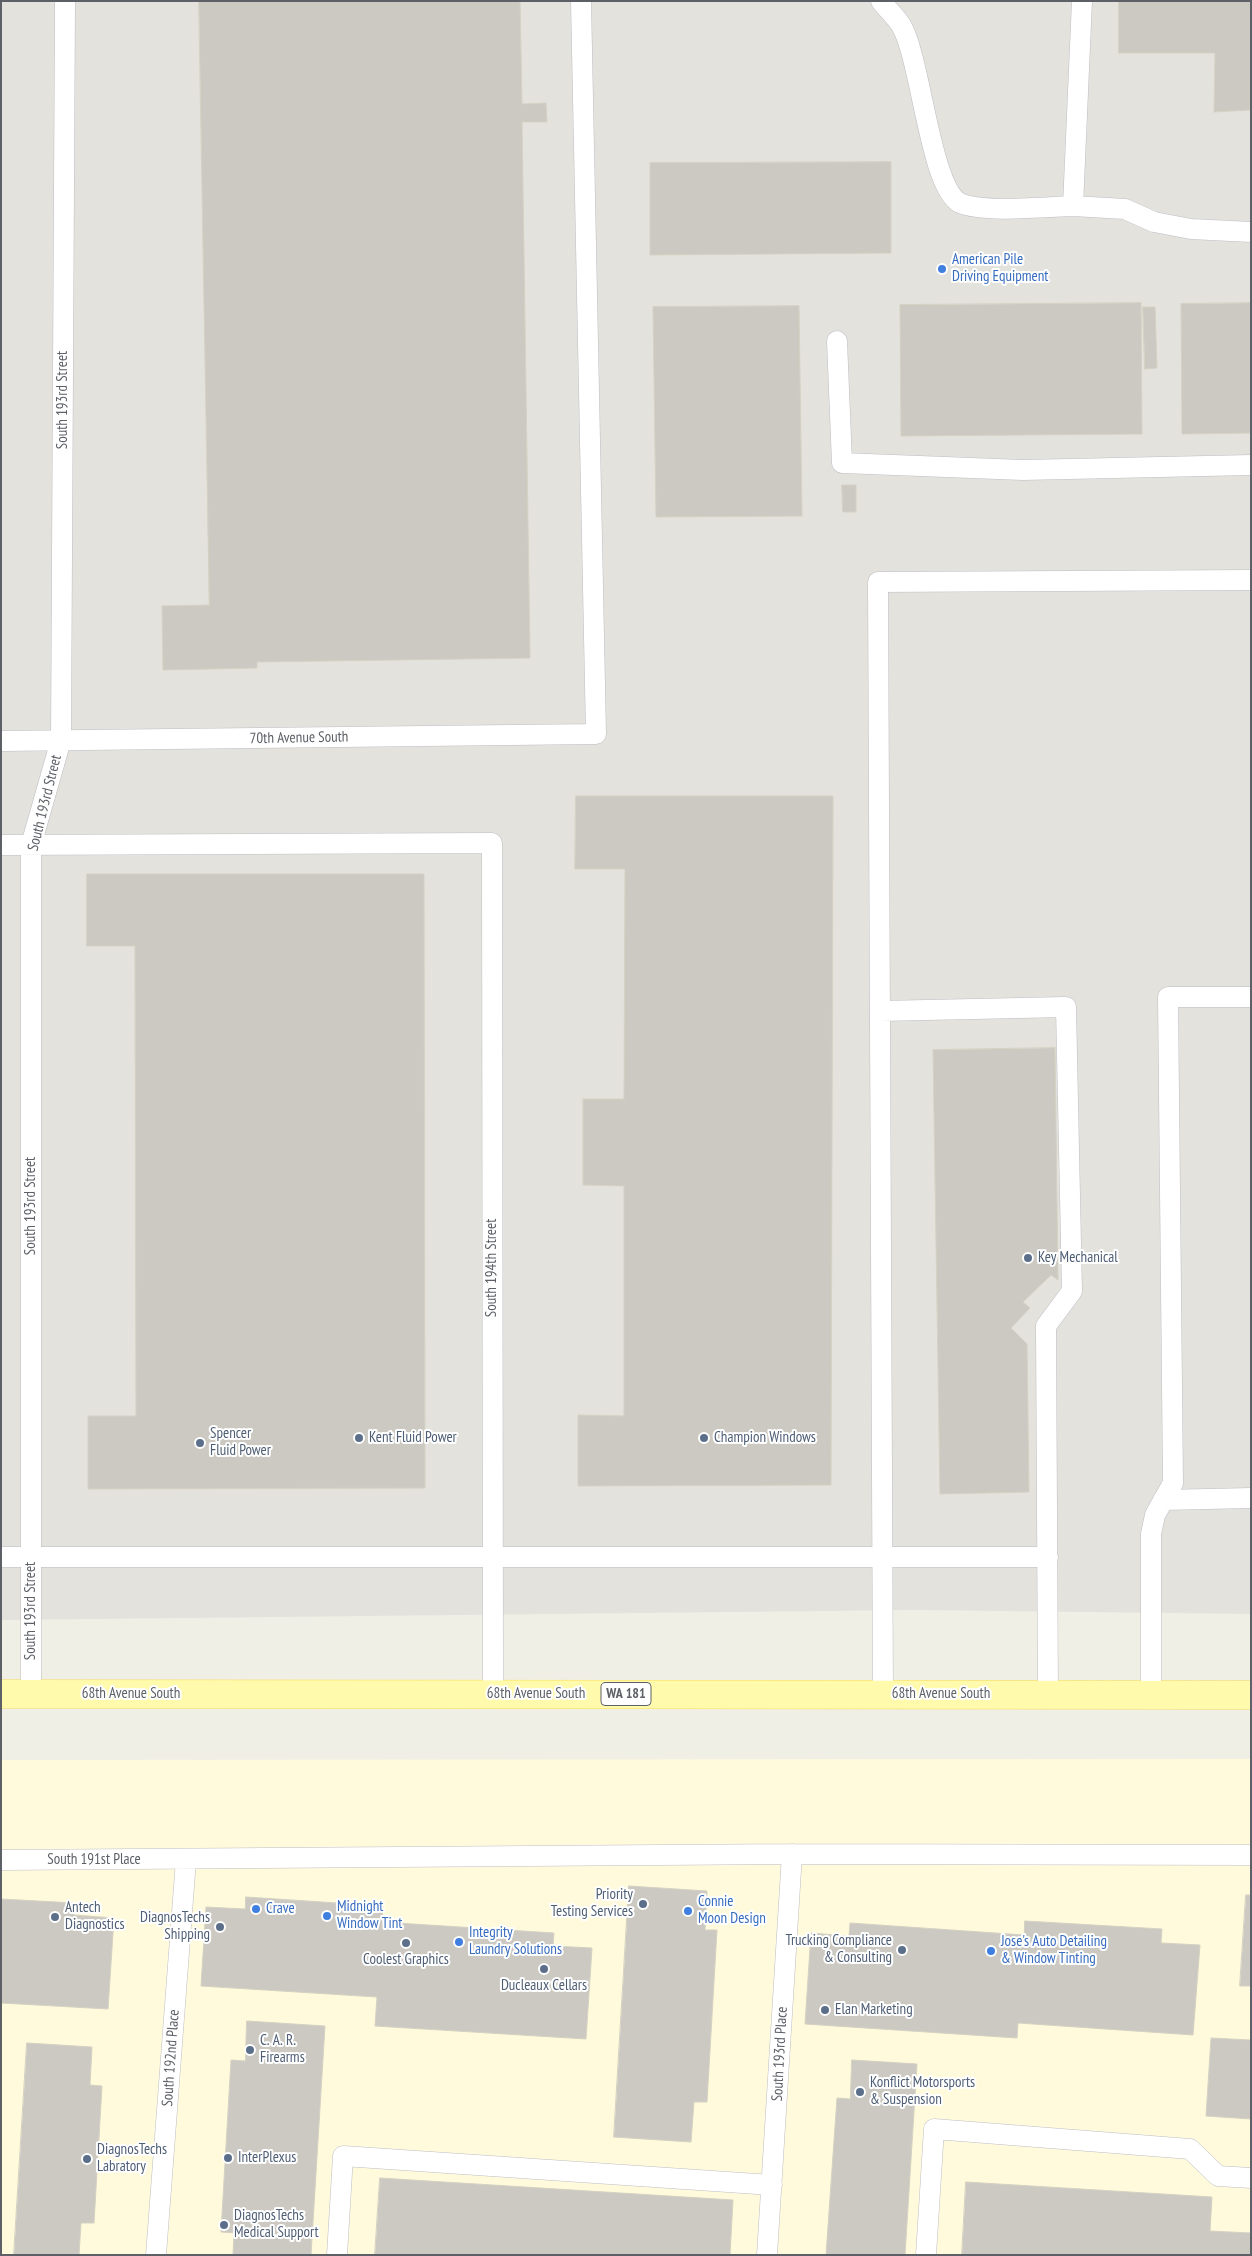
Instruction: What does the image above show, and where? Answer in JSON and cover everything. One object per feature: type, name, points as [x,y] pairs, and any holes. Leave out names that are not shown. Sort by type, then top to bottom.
[{"type":"main road","name":"68th Avenue South","points":[[1,1694],[1251,1695]]},
{"type":"lane","name":"South 193rd Street","points":[[31,1694],[31,845],[61,740],[65,1]]},
{"type":"lane","name":"70th Avenue South","points":[[1,741],[596,734],[581,1]]},
{"type":"lane","points":[[881,1],[901,25],[912,54],[922,105],[942,179],[958,202],[976,208],[1073,206],[1125,209],[1154,222],[1191,229],[1251,232]]},
{"type":"lane","points":[[1073,206],[1082,1]]},
{"type":"lane","points":[[837,342],[842,463],[1023,470],[1251,465]]},
{"type":"lane","points":[[883,1694],[878,582],[1251,580]]},
{"type":"lane","name":"South 194th Street","points":[[31,845],[492,843],[493,1694]]},
{"type":"lane","points":[[1,845],[31,845]]},
{"type":"lane","points":[[1151,1695],[1151,1534],[1155,1515],[1173,1483],[1168,997],[1251,997]]},
{"type":"lane","points":[[880,1011],[1066,1007],[1072,1291],[1046,1326],[1048,1695]]},
{"type":"lane","points":[[1163,1500],[1251,1498]]},
{"type":"lane","points":[[1,1557],[1048,1557]]},
{"type":"lane","name":"South 191st Place","points":[[1,1860],[792,1854],[1251,1855]]},
{"type":"lane","name":"South 193rd Place","points":[[768,2255],[792,1854]]},
{"type":"lane","name":"South 192nd Place","points":[[156,2255],[186,1860]]},
{"type":"lane","points":[[926,2255],[934,2128],[1190,2150],[1218,2176],[1251,2178]]},
{"type":"lane","points":[[337,2255],[343,2156],[772,2185]]},
{"type":"shaded area","points":[[1,1],[1251,1],[1251,1614],[916,1610],[1,1620]]},
{"type":"shaded area","points":[[1251,1759],[1251,2255],[1,2255],[1,1760]]},
{"type":"building","points":[[199,1],[520,1],[522,104],[546,103],[547,122],[522,122],[530,658],[257,662],[257,668],[163,670],[162,606],[209,605]]},
{"type":"building","points":[[1119,1],[1251,1],[1250,110],[1214,112],[1215,53],[1119,53]]},
{"type":"building","points":[[891,162],[891,253],[650,255],[650,163]]},
{"type":"building","points":[[1141,303],[1142,434],[901,436],[900,305]]},
{"type":"building","points":[[1251,303],[1251,433],[1182,434],[1181,304]]},
{"type":"building","points":[[799,306],[802,516],[656,517],[653,307]]},
{"type":"building","points":[[1143,307],[1155,307],[1157,368],[1145,369]]},
{"type":"building","points":[[842,485],[856,485],[856,512],[843,512]]},
{"type":"building","points":[[576,796],[833,796],[831,1485],[578,1486],[578,1415],[624,1416],[624,1186],[583,1185],[583,1099],[624,1099],[625,869],[575,869]]},
{"type":"building","points":[[87,874],[424,874],[425,1488],[88,1489],[88,1416],[136,1416],[135,946],[87,946]]},
{"type":"building","points":[[1055,1048],[1058,1280],[1051,1275],[1023,1302],[1030,1308],[1011,1328],[1027,1344],[1029,1492],[940,1494],[933,1050]]},
{"type":"building","points":[[629,1886],[707,1891],[705,1930],[717,1930],[707,2102],[694,2102],[691,2142],[614,2137]]},
{"type":"building","points":[[1246,1895],[1251,1895],[1251,1986],[1240,1986]]},
{"type":"building","points":[[246,1897],[383,1906],[382,1922],[554,1933],[553,1946],[592,1948],[586,2039],[375,2026],[377,1997],[201,1986],[206,1907],[245,1909]]},
{"type":"building","points":[[1,1899],[75,1903],[74,1915],[114,1918],[108,2009],[1,2003]]},
{"type":"building","points":[[1025,1921],[1162,1929],[1161,1943],[1200,1945],[1193,2035],[1018,2023],[1017,2038],[805,2024],[811,1933],[849,1936],[850,1923],[1024,1935]]},
{"type":"building","points":[[247,2021],[325,2026],[311,2255],[233,2255],[234,2233],[221,2232],[231,2060],[245,2061]]},
{"type":"building","points":[[1251,2028],[1251,2119],[1206,2116],[1211,2038],[1250,2040]]},
{"type":"building","points":[[27,2043],[92,2047],[90,2085],[102,2086],[94,2223],[81,2223],[79,2255],[14,2255]]},
{"type":"building","points":[[852,2060],[917,2064],[905,2255],[826,2255],[837,2098],[850,2099]]},
{"type":"building","points":[[380,2178],[733,2200],[730,2255],[375,2255]]},
{"type":"building","points":[[966,2182],[1212,2197],[1210,2231],[1251,2233],[1251,2255],[962,2255]]},
{"type":"place","name":"American Pile Driving Equipment","points":[[942,269]]},
{"type":"place","name":"Key Mechanical","points":[[1028,1258]]},
{"type":"place","name":"Kent Fluid Power","points":[[359,1438]]},
{"type":"place","name":"Champion Windows","points":[[704,1438]]},
{"type":"place","name":"Spencer Fluid Power","points":[[200,1443]]},
{"type":"place","name":"Priority Testing Services","points":[[643,1904]]},
{"type":"place","name":"Crave","points":[[256,1909]]},
{"type":"place","name":"Connie Moon Design","points":[[688,1911]]},
{"type":"place","name":"Midnight Window Tint","points":[[327,1916]]},
{"type":"place","name":"Antech Diagnostics","points":[[55,1917]]},
{"type":"place","name":"DiagnosTechs Shipping","points":[[220,1927]]},
{"type":"place","name":"Integrity Laundry Solutions","points":[[459,1942]]},
{"type":"place","name":"Coolest Graphics","points":[[406,1943]]},
{"type":"place","name":"Trucking Compliance & Consulting","points":[[902,1950]]},
{"type":"place","name":"Jose's Auto Detailing & Window Tinting","points":[[991,1951]]},
{"type":"place","name":"Ducleaux Cellars","points":[[544,1969]]},
{"type":"place","name":"Elan Marketing","points":[[825,2010]]},
{"type":"place","name":"C. A. R. Firearms","points":[[250,2050]]},
{"type":"place","name":"Konflict Motorsports & Suspension","points":[[860,2092]]},
{"type":"place","name":"InterPlexus","points":[[228,2158]]},
{"type":"place","name":"DiagnosTechs Labratory","points":[[87,2159]]},
{"type":"place","name":"DiagnosTechs Medical Support","points":[[224,2225]]}]
